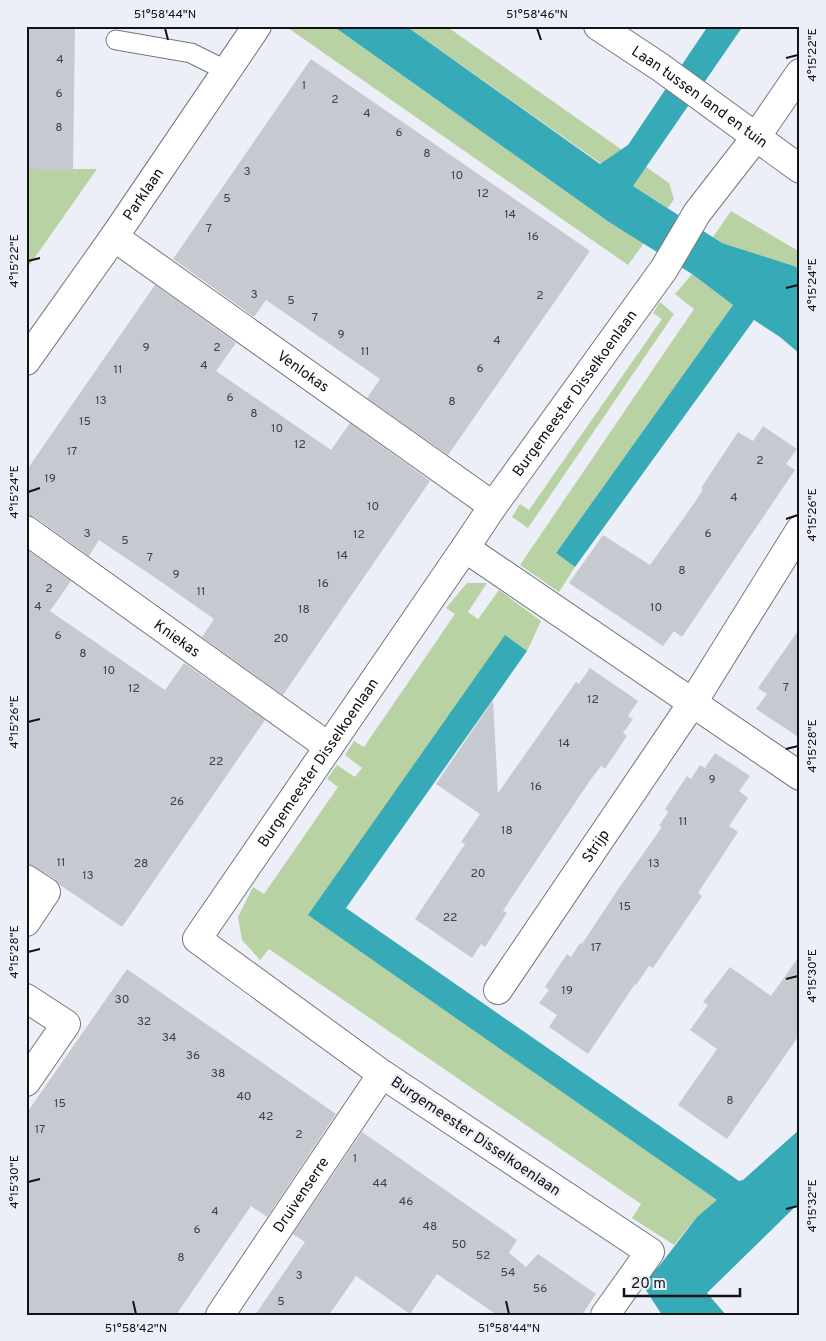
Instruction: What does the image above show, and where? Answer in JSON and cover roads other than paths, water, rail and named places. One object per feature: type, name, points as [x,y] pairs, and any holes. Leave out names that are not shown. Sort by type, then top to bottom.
[{"type":"street","name":"Parklaan","points":[[26,361],[114,237],[257,26]]},
{"type":"street","name":"Laan tussen land en tuin","points":[[598,26],[660,66],[800,169]]},
{"type":"street","name":"Burgemeester Disselkoenlaan","points":[[604,1315],[650,1252],[382,1074],[197,939],[493,506],[664,269],[697,213],[756,137],[800,73]]},
{"type":"street","name":"Venlokas","points":[[114,237],[493,506]]},
{"type":"street","name":"Kniekas","points":[[26,530],[329,747]]},
{"type":"street","name":"Strijp","points":[[498,990],[693,702],[800,530]]},
{"type":"street","points":[[465,548],[800,776]]},
{"type":"street","points":[[26,879],[46,892],[26,922]]},
{"type":"street","points":[[26,998],[66,1024],[26,1082]]},
{"type":"street","name":"Druivenserre","points":[[220,1315],[382,1074]]},
{"type":"lane","points":[[116,40],[192,52],[227,71]]},
{"type":"water","points":[[333,26],[406,26],[600,164],[628,145],[708,26],[743,26],[633,186],[722,243],[800,269],[800,354],[780,337],[754,320],[575,567],[556,553],[733,305],[692,274],[609,222]]},
{"type":"water","points":[[505,635],[527,651],[346,908],[739,1181],[743,1180],[800,1129],[800,1202],[707,1293],[726,1315],[662,1315],[642,1284],[660,1265],[697,1217],[717,1200],[308,915]]}]
